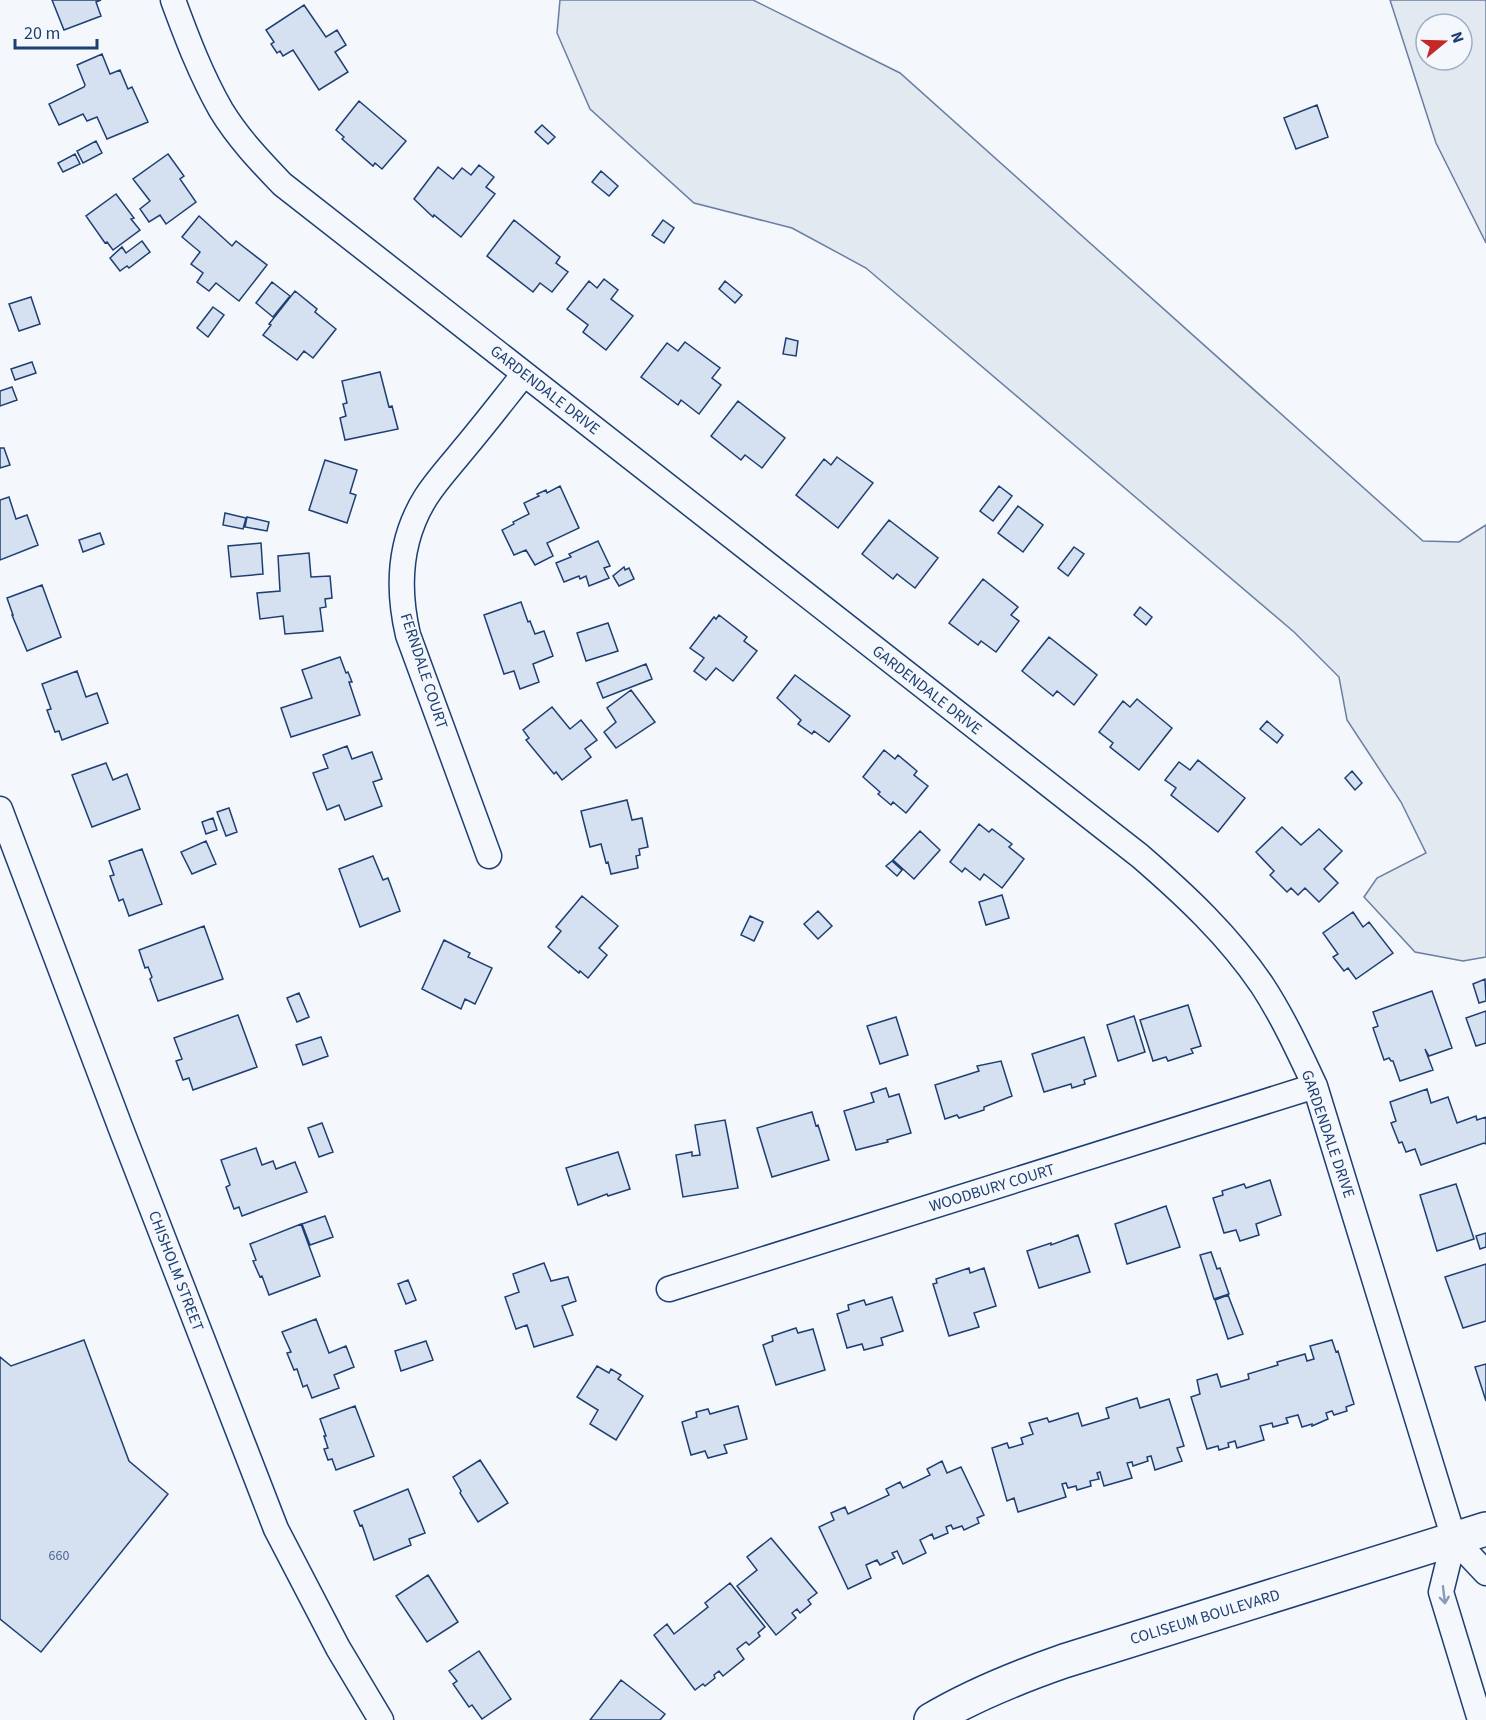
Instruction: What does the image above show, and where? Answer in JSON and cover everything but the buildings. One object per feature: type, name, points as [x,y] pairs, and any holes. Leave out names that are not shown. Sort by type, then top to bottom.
[{"type":"main road","name":"COLISEUM BOULEVARD","points":[[931,1720],[1020,1676],[1486,1529]]},
{"type":"street","name":"GARDENDALE DRIVE","points":[[174,0],[206,83],[222,111],[260,162],[306,204],[1140,856],[1187,896],[1228,941],[1261,985],[1292,1037],[1315,1086],[1455,1539]]},
{"type":"street","name":"FERNDALE COURT","points":[[489,856],[408,635],[401,596],[402,563],[411,528],[426,497],[524,374]]},
{"type":"street","name":"CHISHOLM STREET","points":[[0,809],[276,1529],[338,1648],[381,1720]]},
{"type":"street","name":"WOODBURY COURT","points":[[669,1289],[1315,1086]]},
{"type":"street","points":[[1455,1539],[1486,1573]]},
{"type":"street","points":[[1455,1539],[1441,1592],[1480,1720]]},
{"type":"shaded area","points":[[560,0],[753,0],[900,73],[1423,541],[1459,542],[1486,525],[1486,957],[1463,961],[1415,952],[1364,897],[1377,878],[1426,853],[1401,802],[1347,720],[1339,677],[1294,632],[866,268],[792,228],[694,203],[590,109],[557,33]]},
{"type":"shaded area","points":[[1390,0],[1486,0],[1486,243],[1436,143]]}]
